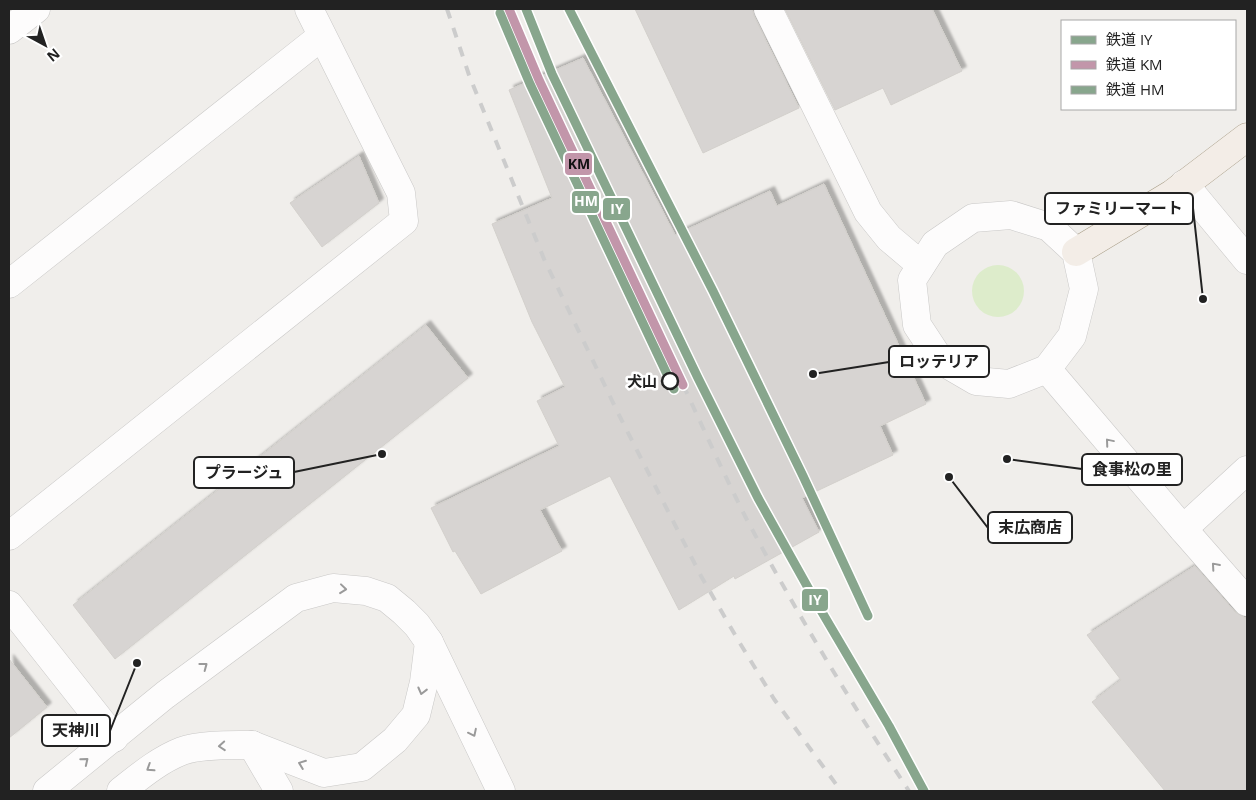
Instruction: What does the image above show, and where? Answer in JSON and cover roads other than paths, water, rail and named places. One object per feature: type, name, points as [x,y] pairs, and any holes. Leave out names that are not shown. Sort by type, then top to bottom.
[{"type":"main road","points":[[1076,252],[1172,194],[1247,137]]},
{"type":"street","points":[[9,30],[36,9]]},
{"type":"street","points":[[9,536],[404,221],[401,193],[309,9]]},
{"type":"street","points":[[768,9],[868,212],[889,238],[921,265]]},
{"type":"street","points":[[9,284],[322,36]]},
{"type":"street","points":[[1184,184],[1247,260]]},
{"type":"street","points":[[1011,215],[1049,227],[1076,252],[1084,289],[1072,336],[1047,369],[1009,384],[976,381],[940,360],[917,325],[912,280],[921,265],[934,244],[973,218],[1011,215]]},
{"type":"street","points":[[1047,369],[1247,602]]},
{"type":"street","points":[[1183,529],[1247,470]]},
{"type":"street","points":[[46,791],[165,695],[296,598],[333,588],[366,592],[387,598],[416,625],[429,642],[501,791]]},
{"type":"street","points":[[9,605],[114,738]]},
{"type":"street","points":[[121,791],[150,768],[183,751],[219,746],[252,745],[324,773],[362,767],[395,740],[416,715],[424,682],[429,642]]},
{"type":"street","points":[[252,745],[279,791]]},
{"type":"railway","points":[[447,9],[469,75],[544,259],[619,415],[701,576],[738,640],[774,699],[841,791]]},
{"type":"railway","points":[[683,385],[738,502],[784,588],[824,657],[909,791]]},
{"type":"rail line","name":"KM","points":[[509,9],[539,80],[683,385]]},
{"type":"rail line","name":"IY","points":[[526,9],[552,74],[698,378],[758,498],[816,602],[889,726],[924,791]]},
{"type":"rail line","name":"IY","points":[[569,9],[713,291],[803,476],[868,616]]},
{"type":"rail line","name":"HM","points":[[500,13],[530,84],[674,389]]},
{"type":"place","name":"ファミリーマート","points":[[1203,299]]},
{"type":"place","name":"ロッテリア","points":[[813,374]]},
{"type":"place","name":"犬山","points":[[670,381]]},
{"type":"place","name":"プラージュ","points":[[382,454]]},
{"type":"place","name":"食事松の里","points":[[1007,459]]},
{"type":"place","name":"末広商店","points":[[949,477]]},
{"type":"place","name":"天神川","points":[[137,663]]}]
